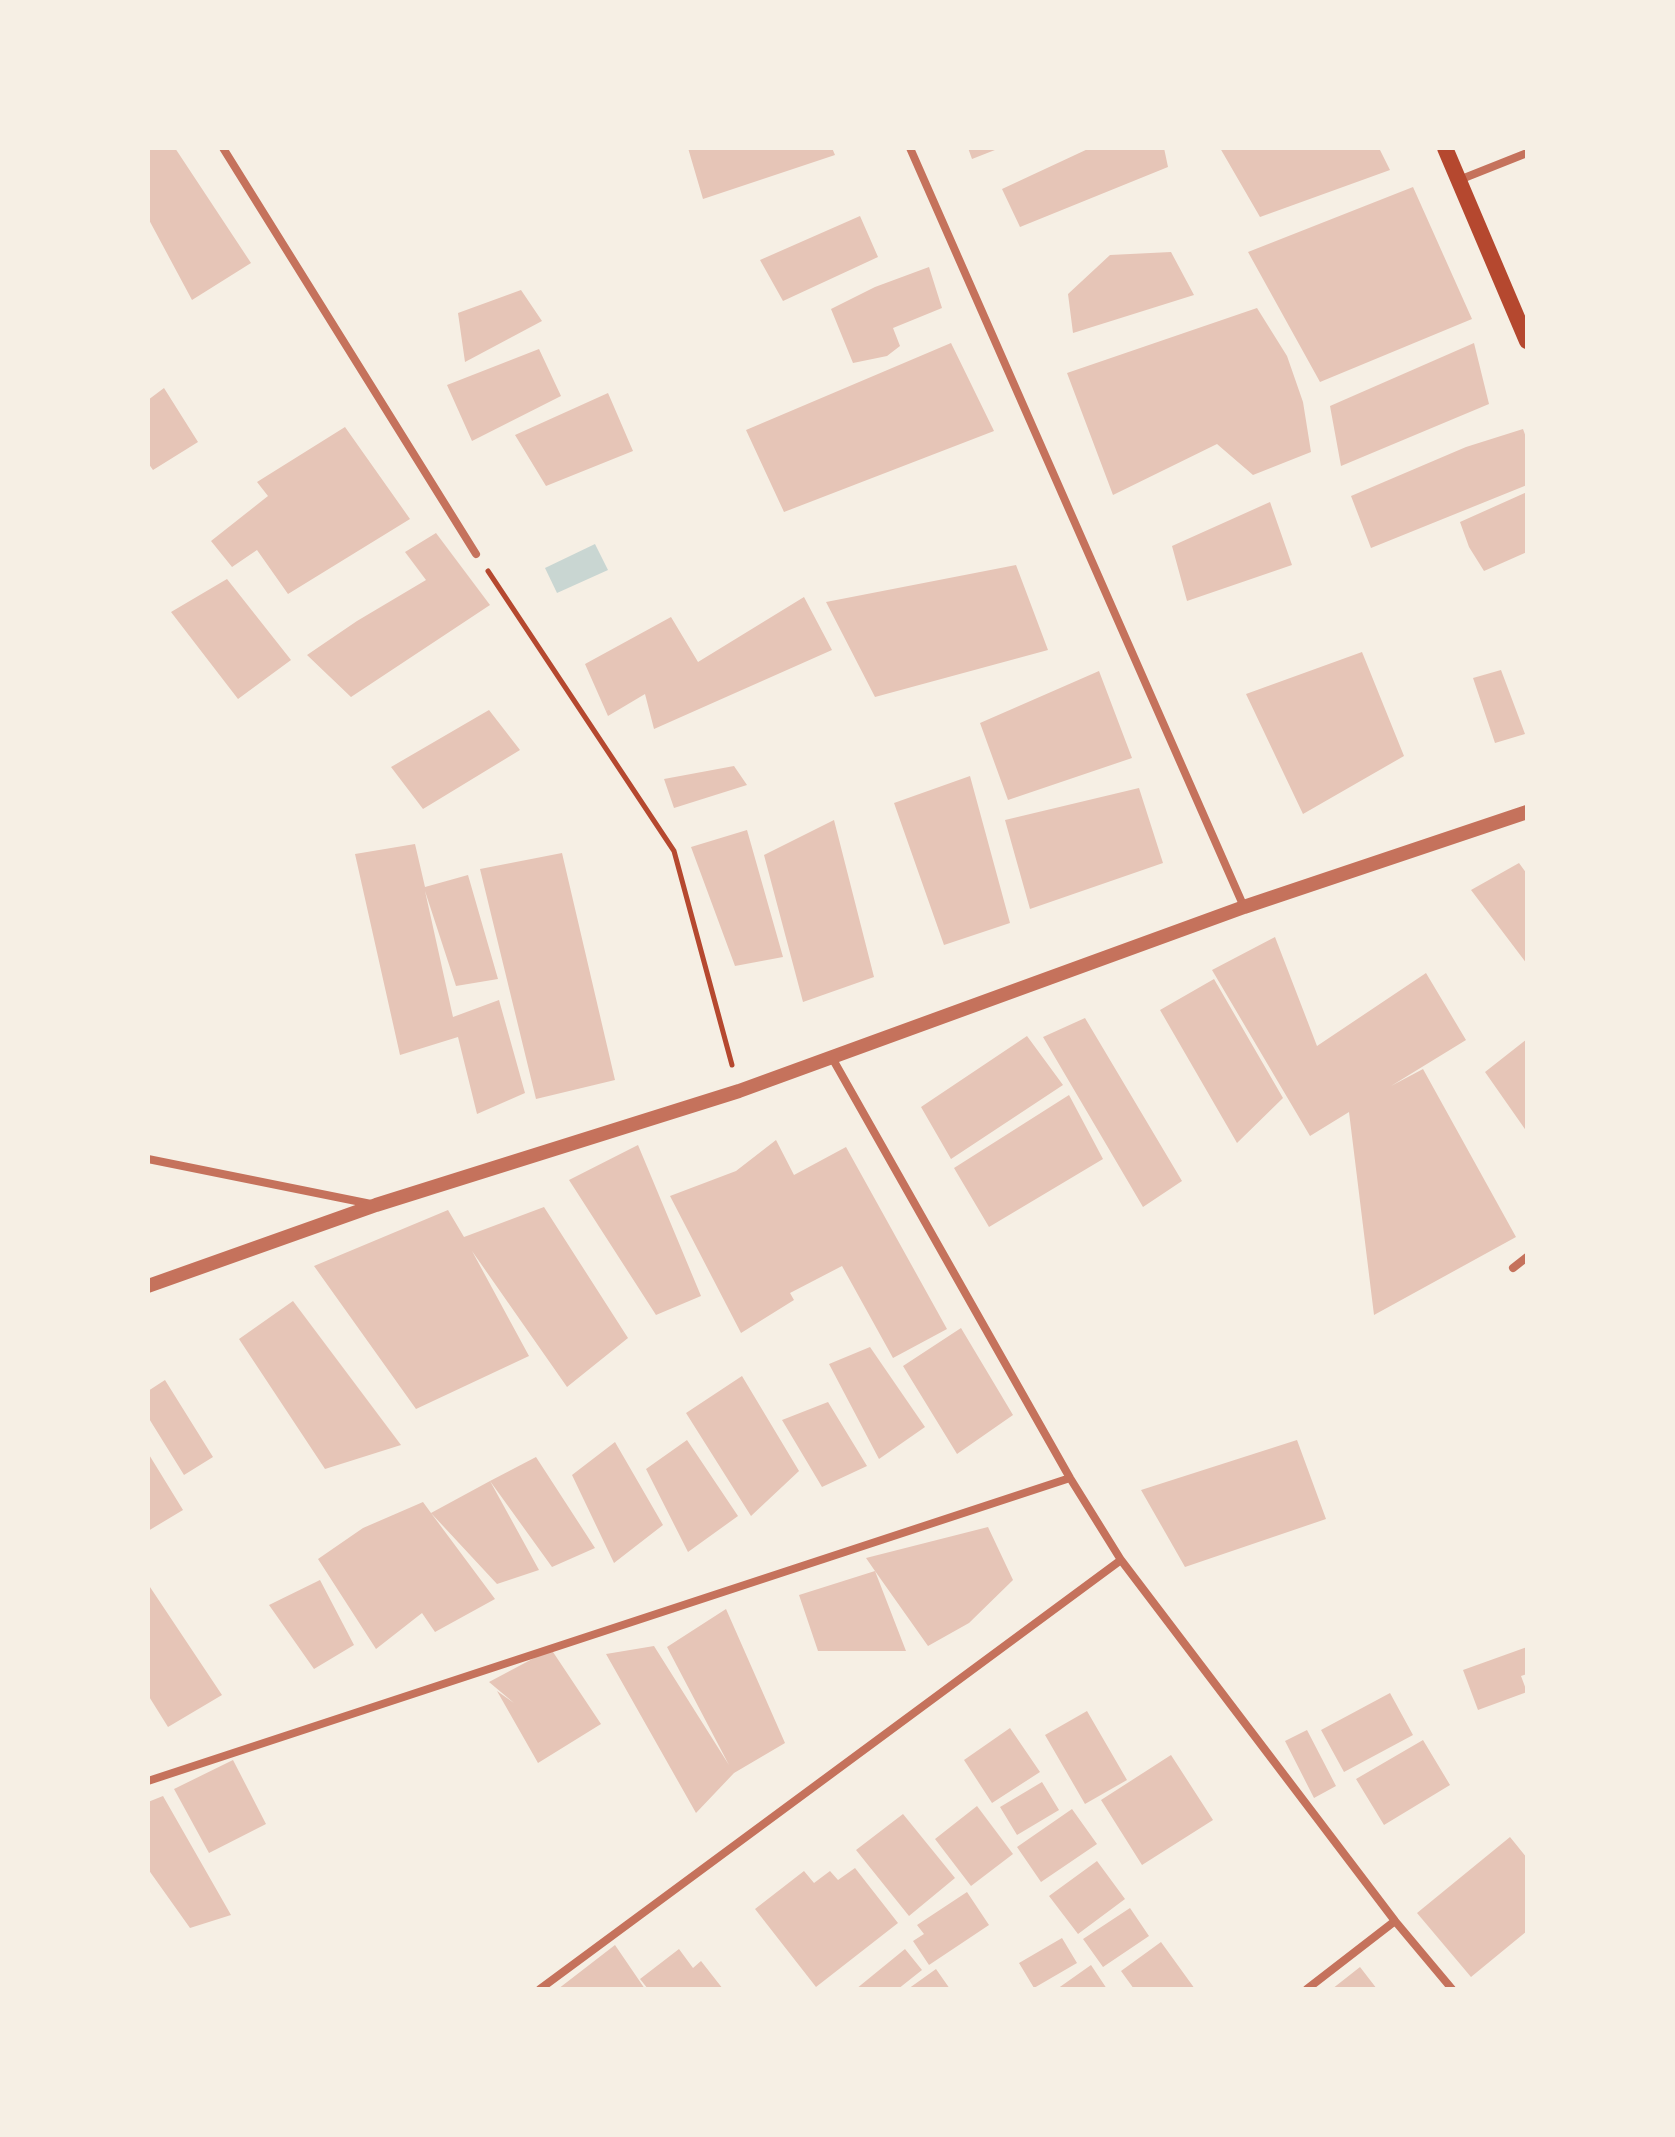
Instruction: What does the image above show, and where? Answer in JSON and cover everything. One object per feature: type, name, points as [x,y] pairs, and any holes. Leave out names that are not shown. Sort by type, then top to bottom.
[{"type":"main road","points":[[1445,148],[1527,341]]},
{"type":"street","points":[[223,148],[476,554]]},
{"type":"street","points":[[910,148],[1244,907]]},
{"type":"street","points":[[1459,180],[1527,153]]},
{"type":"street","points":[[148,1286],[376,1205],[739,1091],[1244,907],[1527,812]]},
{"type":"street","points":[[831,1056],[1070,1478],[1121,1560],[1395,1921],[1452,1989]]},
{"type":"street","points":[[148,1159],[376,1205]]},
{"type":"street","points":[[1513,1268],[1527,1257]]},
{"type":"street","points":[[148,1781],[1070,1478]]},
{"type":"street","points":[[540,1989],[1121,1560]]},
{"type":"street","points":[[1307,1989],[1395,1921]]},
{"type":"path","points":[[476,554],[674,851],[739,1091]]},
{"type":"shaded area","points":[[595,544],[608,570],[557,593],[545,568]]},
{"type":"building","points":[[148,148],[175,148],[251,263],[192,300],[148,218]]},
{"type":"building","points":[[688,148],[832,148],[835,155],[703,199]]},
{"type":"building","points":[[968,148],[1000,148],[972,159]]},
{"type":"building","points":[[1090,148],[1164,148],[1168,167],[1020,227],[1002,189]]},
{"type":"building","points":[[1220,148],[1379,148],[1390,170],[1260,217]]},
{"type":"building","points":[[1413,187],[1472,319],[1320,382],[1248,252]]},
{"type":"building","points":[[860,216],[878,257],[783,301],[760,260]]},
{"type":"building","points":[[1171,252],[1194,295],[1073,333],[1068,294],[1110,255]]},
{"type":"building","points":[[929,267],[942,308],[893,328],[900,346],[887,356],[853,363],[831,309],[875,287]]},
{"type":"building","points":[[521,290],[542,321],[465,362],[458,313]]},
{"type":"building","points":[[1257,308],[1287,356],[1303,402],[1311,452],[1253,475],[1217,444],[1113,495],[1067,373]]},
{"type":"building","points":[[951,343],[994,431],[784,512],[746,430]]},
{"type":"building","points":[[1474,343],[1489,404],[1341,466],[1330,406]]},
{"type":"building","points":[[539,349],[561,396],[472,441],[447,385]]},
{"type":"building","points":[[164,388],[198,442],[153,470],[148,463],[148,400]]},
{"type":"building","points":[[608,393],[633,451],[546,486],[515,435]]},
{"type":"building","points":[[345,427],[410,519],[288,594],[257,550],[232,567],[211,541],[268,496],[257,482]]},
{"type":"building","points":[[1523,429],[1527,440],[1527,485],[1371,548],[1351,496],[1466,447]]},
{"type":"building","points":[[1527,492],[1527,552],[1484,571],[1469,547],[1460,522]]},
{"type":"building","points":[[1270,502],[1292,565],[1187,601],[1172,546]]},
{"type":"building","points":[[436,533],[490,605],[351,697],[307,655],[426,580],[405,552]]},
{"type":"building","points":[[1016,565],[1048,650],[875,697],[826,602]]},
{"type":"building","points":[[227,579],[291,660],[238,699],[171,612]]},
{"type":"building","points":[[804,597],[832,650],[654,729],[645,694],[608,716],[585,664],[671,617],[698,662]]},
{"type":"building","points":[[1362,652],[1404,756],[1303,814],[1246,694]]},
{"type":"building","points":[[1501,670],[1525,734],[1495,743],[1473,678]]},
{"type":"building","points":[[1099,671],[1132,758],[1008,800],[980,723]]},
{"type":"building","points":[[489,710],[520,750],[423,809],[391,767]]},
{"type":"building","points":[[734,766],[747,785],[674,808],[664,779]]},
{"type":"building","points":[[970,776],[1010,923],[944,945],[894,803]]},
{"type":"building","points":[[1139,788],[1163,863],[1030,909],[1005,820]]},
{"type":"building","points":[[834,820],[874,977],[803,1002],[764,855]]},
{"type":"building","points":[[747,830],[783,957],[735,966],[691,847]]},
{"type":"building","points":[[415,844],[425,887],[468,875],[498,979],[456,986],[425,891],[453,1017],[499,1000],[525,1093],[477,1114],[458,1037],[400,1055],[355,854]]},
{"type":"building","points":[[562,853],[615,1080],[536,1099],[480,869]]},
{"type":"building","points":[[1519,863],[1527,874],[1527,964],[1471,890]]},
{"type":"building","points":[[1275,937],[1317,1046],[1426,973],[1466,1040],[1391,1086],[1423,1069],[1516,1237],[1374,1315],[1349,1112],[1310,1136],[1212,970]]},
{"type":"building","points":[[1214,979],[1283,1098],[1237,1143],[1160,1010]]},
{"type":"building","points":[[1085,1018],[1182,1181],[1143,1207],[1043,1037]]},
{"type":"building","points":[[1027,1036],[1063,1085],[951,1159],[921,1107]]},
{"type":"building","points":[[1527,1039],[1527,1132],[1485,1072]]},
{"type":"building","points":[[1069,1095],[1103,1159],[989,1227],[954,1168]]},
{"type":"building","points":[[776,1140],[794,1175],[846,1147],[947,1329],[893,1358],[842,1266],[790,1293],[794,1300],[741,1333],[670,1196],[736,1171]]},
{"type":"building","points":[[638,1145],[701,1296],[656,1315],[569,1180]]},
{"type":"building","points":[[544,1207],[628,1338],[567,1387],[472,1251],[529,1356],[416,1409],[314,1266],[448,1210],[464,1237]]},
{"type":"building","points":[[293,1301],[401,1445],[325,1469],[239,1339]]},
{"type":"building","points":[[961,1328],[1013,1415],[957,1454],[903,1366]]},
{"type":"building","points":[[870,1347],[925,1427],[879,1459],[829,1364]]},
{"type":"building","points":[[742,1376],[799,1471],[751,1516],[686,1413]]},
{"type":"building","points":[[165,1380],[213,1457],[184,1475],[148,1417],[148,1391]]},
{"type":"building","points":[[828,1402],[867,1466],[822,1487],[782,1420]]},
{"type":"building","points":[[687,1440],[738,1516],[688,1552],[646,1469]]},
{"type":"building","points":[[1297,1440],[1326,1519],[1185,1567],[1141,1490]]},
{"type":"building","points":[[615,1442],[663,1525],[614,1563],[572,1475]]},
{"type":"building","points":[[148,1453],[183,1510],[148,1531]]},
{"type":"building","points":[[536,1457],[595,1548],[552,1567],[490,1481]]},
{"type":"building","points":[[490,1481],[539,1570],[497,1584],[431,1513]]},
{"type":"building","points":[[423,1502],[495,1599],[435,1632],[422,1613],[376,1649],[318,1559],[363,1528]]},
{"type":"building","points":[[988,1527],[1013,1580],[969,1623],[928,1646],[866,1558]]},
{"type":"building","points":[[875,1571],[906,1651],[818,1651],[799,1595]]},
{"type":"building","points":[[320,1580],[354,1645],[314,1669],[269,1605]]},
{"type":"building","points":[[148,1584],[222,1695],[168,1727],[148,1695]]},
{"type":"building","points":[[726,1609],[785,1743],[734,1773],[696,1813],[606,1654],[654,1646],[729,1765],[667,1647]]},
{"type":"building","points":[[1527,1647],[1527,1674],[1521,1676],[1527,1692],[1478,1710],[1463,1670]]},
{"type":"building","points":[[551,1649],[601,1724],[538,1763],[497,1691],[514,1703],[489,1682]]},
{"type":"building","points":[[1390,1693],[1413,1735],[1344,1772],[1321,1730]]},
{"type":"building","points":[[1087,1711],[1127,1780],[1085,1804],[1045,1735]]},
{"type":"building","points":[[1010,1728],[1040,1772],[992,1803],[964,1760]]},
{"type":"building","points":[[1307,1730],[1336,1786],[1314,1798],[1285,1741]]},
{"type":"building","points":[[1423,1740],[1450,1785],[1384,1825],[1356,1779]]},
{"type":"building","points":[[1171,1755],[1213,1820],[1142,1865],[1101,1800]]},
{"type":"building","points":[[233,1760],[266,1824],[209,1853],[174,1789]]},
{"type":"building","points":[[1042,1782],[1059,1810],[1017,1835],[1000,1807]]},
{"type":"building","points":[[163,1796],[231,1915],[190,1928],[148,1869],[148,1802]]},
{"type":"building","points":[[977,1806],[1013,1854],[971,1886],[935,1839]]},
{"type":"building","points":[[1072,1809],[1097,1844],[1041,1882],[1017,1847]]},
{"type":"building","points":[[903,1814],[955,1878],[909,1916],[856,1850]]},
{"type":"building","points":[[1510,1837],[1527,1858],[1527,1931],[1471,1977],[1417,1913]]},
{"type":"building","points":[[1097,1861],[1125,1899],[1078,1934],[1049,1896]]},
{"type":"building","points":[[855,1868],[898,1923],[816,1987],[755,1909],[804,1871],[814,1883],[830,1871],[838,1880]]},
{"type":"building","points":[[967,1892],[989,1925],[929,1965],[913,1941],[924,1934],[917,1925]]},
{"type":"building","points":[[1130,1908],[1149,1936],[1103,1967],[1083,1939]]},
{"type":"building","points":[[1062,1938],[1077,1963],[1034,1988],[1019,1963]]},
{"type":"building","points":[[1161,1942],[1195,1989],[1134,1989],[1121,1971]]},
{"type":"building","points":[[615,1945],[645,1989],[558,1989]]},
{"type":"building","points":[[679,1949],[693,1968],[701,1961],[723,1989],[648,1989],[640,1979]]},
{"type":"building","points":[[905,1949],[922,1970],[898,1989],[856,1989]]},
{"type":"building","points":[[1091,1965],[1107,1989],[1057,1989]]},
{"type":"building","points":[[1360,1967],[1377,1989],[1332,1989]]},
{"type":"building","points":[[936,1969],[950,1989],[908,1989]]}]
